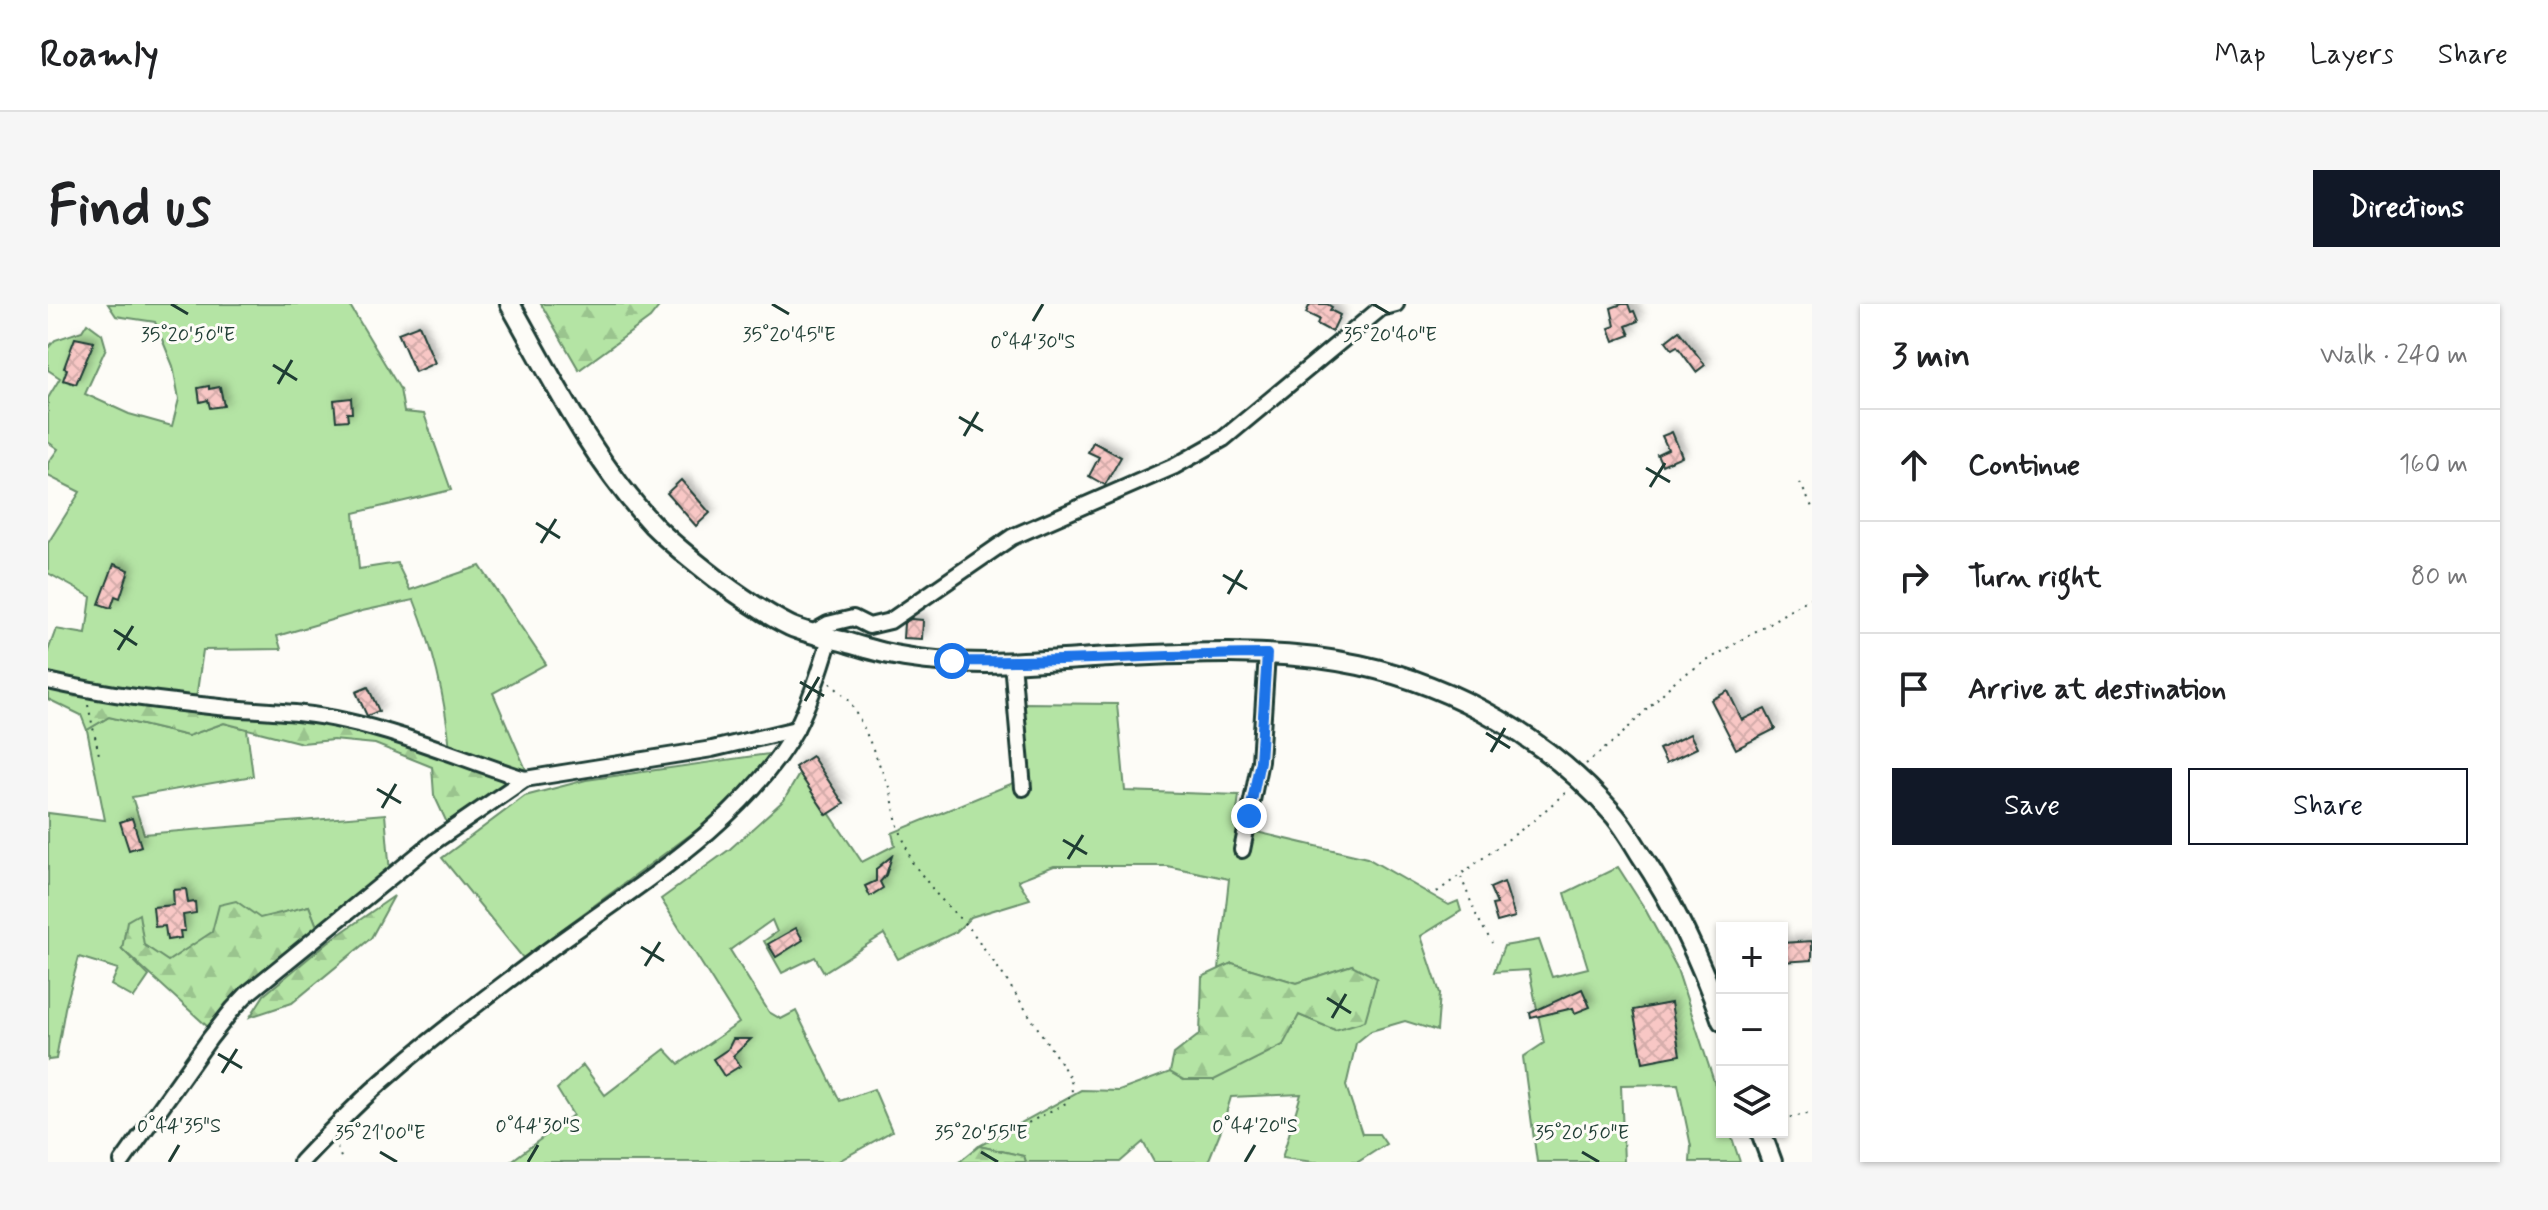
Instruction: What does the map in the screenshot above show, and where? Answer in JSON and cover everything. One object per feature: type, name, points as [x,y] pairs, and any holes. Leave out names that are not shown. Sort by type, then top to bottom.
[{"type":"main road","points":[[510,304],[582,432],[614,479],[654,526],[688,557],[765,613],[795,628],[896,656],[1012,662],[1150,655],[1267,654],[1355,664],[1411,678],[1466,702],[1524,735],[1576,778],[1616,817],[1682,921],[1716,1005]]},
{"type":"main road","points":[[1763,1138],[1772,1162]]},
{"type":"street","points":[[301,1162],[392,1073],[531,963],[695,843],[728,815],[761,779],[796,729],[820,674],[821,636],[828,624],[853,618],[869,626],[890,621],[1012,537],[1175,466],[1223,439],[1381,308],[1396,304]]},
{"type":"street","points":[[1242,850],[1260,761],[1267,654]]},
{"type":"street","points":[[1012,662],[1023,788]]},
{"type":"street","points":[[48,681],[160,700],[344,720],[407,738],[525,779]]},
{"type":"street","points":[[122,1162],[210,1038],[247,994],[435,841],[525,779],[712,749],[796,729]]},
{"type":"path","points":[[1800,483],[1812,507]]},
{"type":"path","points":[[1437,892],[1461,876],[1576,778],[1677,679],[1812,597]]},
{"type":"path","points":[[820,674],[848,699],[864,728],[891,792],[897,823],[912,862],[938,896],[971,930],[1071,1079],[1072,1093],[1066,1103],[1009,1133],[997,1143]]},
{"type":"path","points":[[84,688],[100,759]]},
{"type":"path","points":[[1461,876],[1477,917],[1492,943]]},
{"type":"path","points":[[1788,1118],[1812,1113]]},
{"type":"path","points":[[329,1132],[343,1162]]},
{"type":"green space","points":[[108,304],[349,304],[400,389],[404,412],[424,414],[451,490],[354,513],[359,569],[397,563],[410,590],[480,566],[546,664],[493,693],[527,772],[450,749],[438,673],[414,600],[362,611],[277,636],[281,649],[203,650],[196,699],[113,689],[48,675],[48,651],[56,629],[86,634],[91,597],[48,573],[48,543],[80,492],[48,476],[48,463],[58,449],[48,442],[48,398],[60,378],[48,370],[48,348],[55,340],[82,331],[87,323],[102,334],[106,348],[85,394],[129,414],[172,426],[179,399],[173,366],[155,322],[116,316]]},
{"type":"green space","points":[[541,304],[661,304],[650,318],[579,370]]},
{"type":"green space","points":[[48,688],[128,704],[282,716],[357,730],[491,774],[508,785],[448,825],[434,795],[432,767],[375,744],[333,740],[302,743],[224,723],[188,736],[109,717],[87,730],[81,715],[48,699]]},
{"type":"green space","points":[[1022,703],[1117,704],[1125,791],[1239,795],[1235,827],[1367,858],[1449,905],[1458,901],[1461,911],[1421,936],[1440,993],[1437,1031],[1405,1021],[1371,1031],[1356,1043],[1346,1086],[1362,1134],[1379,1134],[1386,1144],[1358,1162],[1282,1158],[1301,1094],[1231,1097],[1208,1162],[1154,1162],[1143,1142],[1120,1162],[1026,1162],[1024,1156],[979,1146],[1081,1090],[1119,1091],[1170,1072],[1184,1080],[1299,1015],[1335,1030],[1352,965],[1297,983],[1232,963],[1219,969],[1229,879],[1167,866],[1054,866],[1018,880],[1030,899],[971,917],[956,932],[898,959],[884,934],[824,972],[815,957],[782,973],[764,941],[777,932],[772,920],[730,950],[769,1012],[781,1019],[796,1011],[840,1101],[874,1089],[892,1131],[837,1162],[510,1162],[573,1115],[557,1089],[583,1065],[605,1095],[665,1049],[679,1064],[739,1023],[661,899],[730,849],[784,800],[801,771],[862,862],[895,845],[892,833],[1028,777]]},
{"type":"green space","points":[[109,717],[188,736],[224,723],[247,729],[253,776],[132,797],[144,834],[385,814],[390,873],[318,929],[309,906],[213,932],[168,962],[144,945],[122,949],[149,976],[134,998],[111,985],[118,969],[79,957],[65,1008],[56,1059],[48,1060],[48,813],[105,820],[87,730]]},
{"type":"green space","points":[[775,753],[749,786],[698,829],[523,958],[442,858],[525,796],[586,780]]},
{"type":"green space","points":[[1618,867],[1676,966],[1716,1088],[1716,1138],[1732,1138],[1740,1162],[1690,1162],[1691,1146],[1678,1084],[1621,1085],[1624,1162],[1537,1162],[1523,1057],[1544,1043],[1529,970],[1494,972],[1504,946],[1539,940],[1552,977],[1588,968],[1565,893]]},
{"type":"green space","points":[[394,896],[371,938],[292,1003],[250,1017],[264,995],[328,942]]},
{"type":"green space","points":[[236,901],[260,918],[309,906],[318,929],[237,993],[209,1028],[122,949],[127,921],[139,914],[144,945],[168,961],[212,932],[219,905]]},
{"type":"green space","points":[[1232,963],[1297,983],[1352,965],[1377,978],[1365,1021],[1335,1030],[1299,1015],[1283,1045],[1214,1080],[1184,1080],[1170,1072],[1174,1054],[1200,1034],[1202,977]]},
{"type":"green space","points":[[979,1146],[1024,1156],[1026,1162],[959,1162]]},
{"type":"building","points":[[1310,304],[1327,304],[1332,307],[1330,310],[1340,315],[1332,332],[1317,324],[1319,319],[1306,313]]},
{"type":"building","points":[[1628,304],[1638,321],[1626,326],[1630,335],[1614,341],[1609,328],[1615,326],[1611,308]]},
{"type":"building","points":[[419,325],[435,363],[415,372],[398,333]]},
{"type":"building","points":[[1679,331],[1705,365],[1696,372],[1677,346],[1672,349],[1666,341]]},
{"type":"building","points":[[75,338],[94,342],[76,384],[63,380]]},
{"type":"building","points":[[209,386],[209,389],[220,387],[224,406],[210,408],[208,400],[200,402],[198,388]]},
{"type":"building","points":[[351,398],[352,413],[347,413],[348,420],[336,421],[334,400]]},
{"type":"building","points":[[1672,432],[1682,456],[1662,465],[1657,454],[1668,449],[1662,436]]},
{"type":"building","points":[[1093,442],[1121,457],[1105,485],[1089,476],[1099,457],[1088,452]]},
{"type":"building","points":[[681,480],[710,513],[696,526],[667,493]]},
{"type":"building","points":[[114,564],[129,570],[120,598],[115,596],[111,608],[99,604]]},
{"type":"building","points":[[911,619],[923,620],[922,639],[903,638],[904,623]]},
{"type":"building","points":[[368,687],[379,711],[367,716],[356,692]]},
{"type":"building","points":[[1728,691],[1742,720],[1765,709],[1775,729],[1736,749],[1711,700]]},
{"type":"building","points":[[1690,734],[1697,748],[1666,763],[1659,749]]},
{"type":"building","points":[[812,756],[844,804],[827,815],[795,767]]},
{"type":"building","points":[[132,818],[141,846],[129,850],[120,822]]},
{"type":"building","points":[[892,856],[886,875],[880,882],[883,888],[870,896],[865,886],[876,881],[876,869]]},
{"type":"building","points":[[1504,882],[1515,917],[1497,922],[1492,905],[1497,904],[1490,888]]},
{"type":"building","points":[[186,889],[188,903],[195,902],[196,913],[183,915],[185,931],[180,931],[181,938],[167,940],[165,926],[155,927],[153,907],[174,905],[173,890]]},
{"type":"building","points":[[796,928],[803,940],[776,957],[768,944]]},
{"type":"building","points":[[1812,941],[1812,960],[1788,962],[1788,943]]},
{"type":"building","points":[[1582,989],[1590,1007],[1575,1013],[1573,1008],[1531,1018],[1530,1013]]},
{"type":"building","points":[[1671,1003],[1680,1055],[1643,1062],[1633,1010]]},
{"type":"building","points":[[733,1039],[751,1039],[733,1056],[740,1066],[724,1076],[713,1059],[728,1049]]},
{"type":"route","points":[[952,661],[1267,654],[1260,761],[1249,816]]}]
